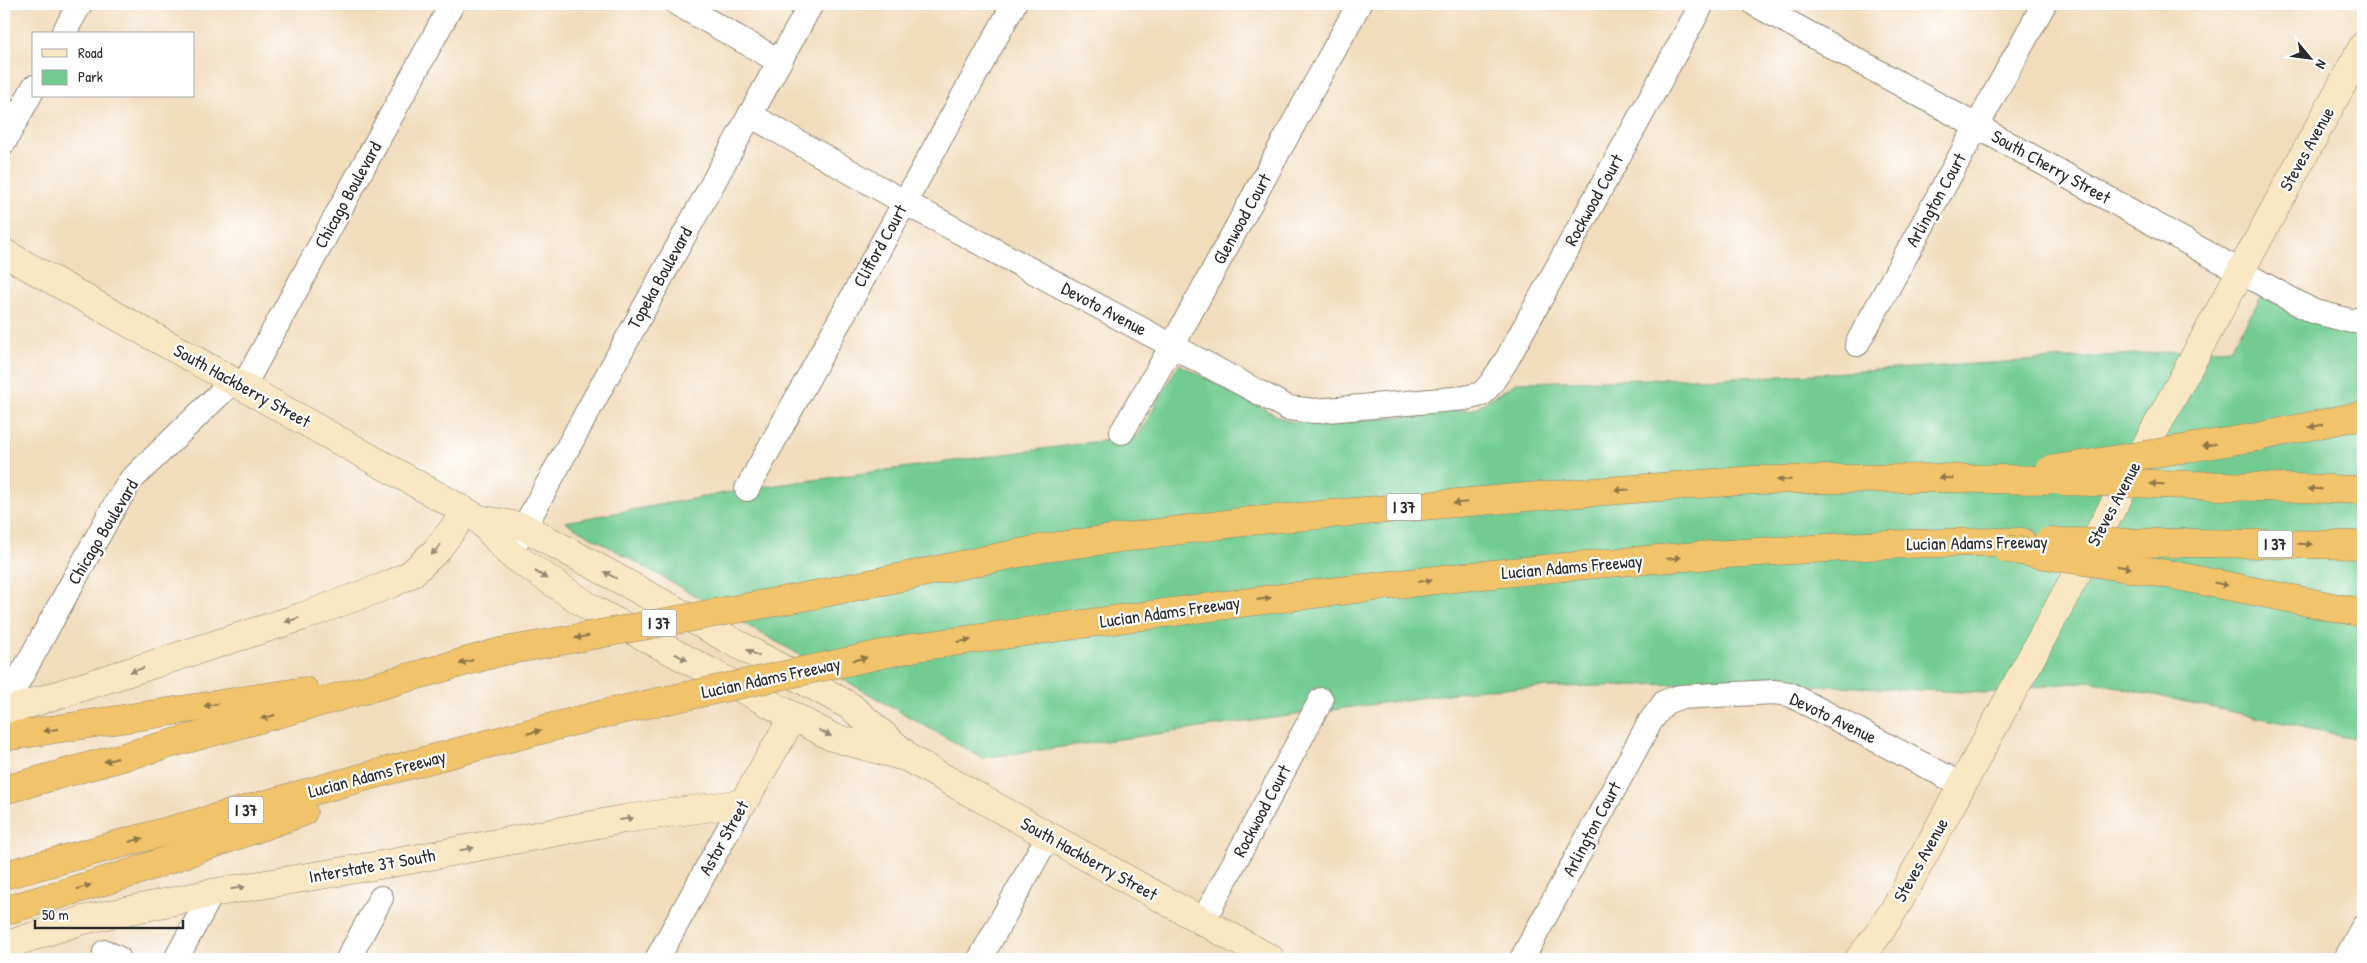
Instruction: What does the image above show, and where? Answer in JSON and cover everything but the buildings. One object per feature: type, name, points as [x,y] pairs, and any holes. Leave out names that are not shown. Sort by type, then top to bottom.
[{"type":"highway","points":[[2049,475],[2257,437],[2363,415]]},
{"type":"highway","name":"I 37","points":[[4,790],[500,652],[819,594],[1044,548],[1250,521],[1754,480],[1995,479],[2049,475],[2224,486],[2363,490]]},
{"type":"highway","name":"Lucian Adams Freeway","points":[[4,874],[607,713],[916,647],[1280,597],[1515,572],[1691,556],[1950,541],[2014,545],[2186,543],[2363,545]]},
{"type":"highway","points":[[2014,545],[2363,613]]},
{"type":"highway","points":[[4,737],[433,671]]},
{"type":"highway","points":[[4,912],[131,873],[450,760],[487,744]]},
{"type":"main road","name":"Steves Avenue","points":[[1859,959],[1879,933],[1898,903],[2363,46]]},
{"type":"main road","name":"South Hackberry Street","points":[[4,253],[473,516],[509,553],[594,610],[832,737],[908,758]]},
{"type":"main road","name":"South Hackberry Street","points":[[473,516],[524,527],[850,706],[908,758],[1271,959]]},
{"type":"main road","points":[[4,712],[301,617],[391,584],[411,574],[473,516]]},
{"type":"main road","name":"Astor Street","points":[[743,802],[793,717]]},
{"type":"main road","name":"Interstate 37 South","points":[[4,946],[83,920],[212,893],[398,862],[624,819],[743,802]]},
{"type":"street","points":[[64,32],[80,4]]},
{"type":"street","name":"Chicago Boulevard","points":[[4,707],[114,507],[131,480],[238,384],[452,4]]},
{"type":"street","points":[[678,4],[779,61]]},
{"type":"street","name":"Topeka Boulevard","points":[[509,553],[811,4]]},
{"type":"street","name":"Clifford Court","points":[[747,489],[1014,4]]},
{"type":"street","name":"Glenwood Court","points":[[1122,432],[1172,346],[1359,4]]},
{"type":"street","name":"Rockwood Court","points":[[1482,394],[1506,360],[1702,4]]},
{"type":"street","name":"South Cherry Street","points":[[1755,4],[2312,311],[2357,320]]},
{"type":"street","name":"Arlington Court","points":[[1857,344],[2044,4]]},
{"type":"street","points":[[4,142],[32,91]]},
{"type":"street","name":"Devoto Avenue","points":[[750,115],[904,202],[1288,408],[1316,411],[1465,398],[1482,394]]},
{"type":"street","name":"Devoto Avenue","points":[[1665,702],[1680,697],[1774,692],[1790,694],[1962,786]]},
{"type":"street","name":"Rockwood Court","points":[[1202,922],[1321,700]]},
{"type":"street","name":"Arlington Court","points":[[1522,959],[1650,722],[1665,702]]},
{"type":"street","name":"Astor Street","points":[[657,959],[743,802]]},
{"type":"street","points":[[980,959],[1048,836]]},
{"type":"street","points":[[176,959],[212,893]]},
{"type":"street","points":[[348,959],[381,898]]},
{"type":"street","points":[[2346,959],[2363,927]]},
{"type":"green space","points":[[2262,296],[2299,315],[2324,325],[2337,328],[2363,326],[2363,740],[2089,681],[1986,693],[1749,682],[1484,689],[982,758],[565,522],[747,489],[1138,436],[1179,364],[1287,421],[1338,423],[1474,409],[1518,382],[1782,376],[2231,348]]}]
